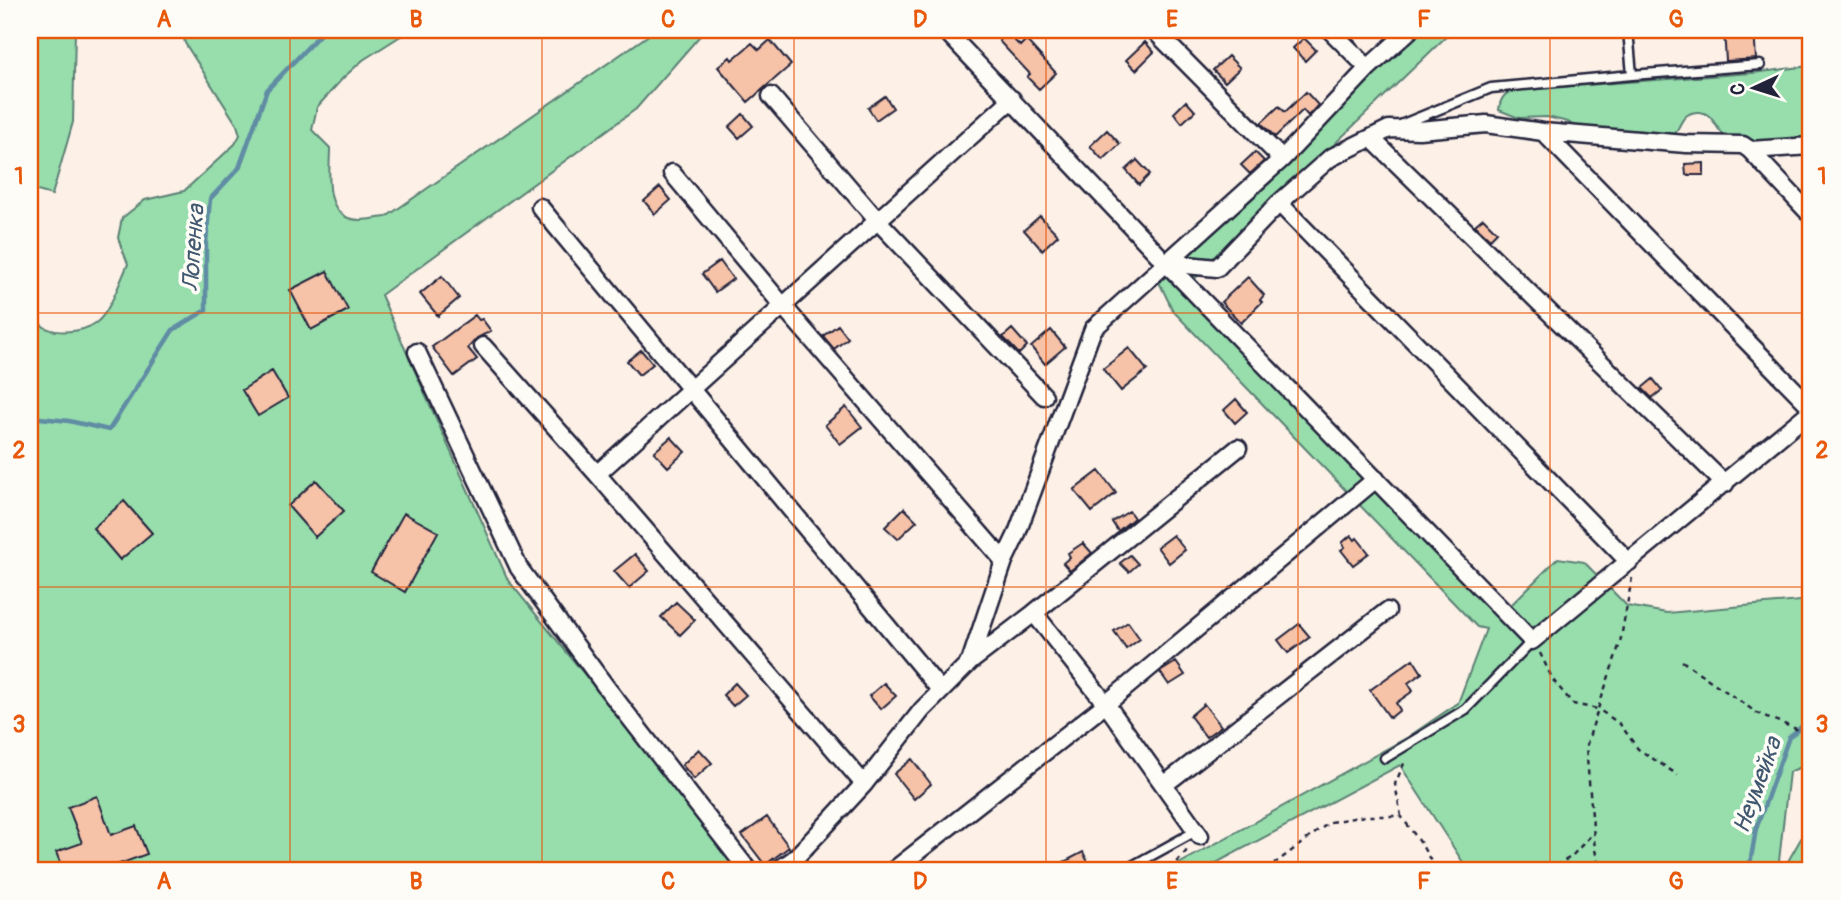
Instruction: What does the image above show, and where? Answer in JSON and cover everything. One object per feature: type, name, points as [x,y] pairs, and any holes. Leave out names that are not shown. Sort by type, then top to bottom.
[{"type":"street","points":[[945,30],[1532,641],[1569,608],[1634,566],[1811,409],[1543,132]]},
{"type":"street","points":[[1154,30],[1282,159]]},
{"type":"street","points":[[1330,30],[1368,68]]},
{"type":"street","points":[[970,662],[1004,561],[1016,536],[1093,329],[1282,159],[1368,68],[1409,30]]},
{"type":"street","points":[[771,96],[877,220],[1044,396]]},
{"type":"street","points":[[597,474],[1012,99]]},
{"type":"street","points":[[1166,263],[1217,268],[1279,203],[1330,158],[1389,129],[1419,130],[1486,124],[1543,132],[1686,144],[1743,145],[1811,215]]},
{"type":"street","points":[[1371,138],[1725,484]]},
{"type":"street","points":[[1750,150],[1811,146]]},
{"type":"street","points":[[671,173],[1004,561]]},
{"type":"street","points":[[1279,203],[1634,566]]},
{"type":"street","points":[[540,207],[941,691]]},
{"type":"street","points":[[484,346],[864,784]]},
{"type":"street","points":[[417,352],[519,568],[606,687],[748,870]]},
{"type":"street","points":[[778,870],[794,859],[864,784],[922,710],[970,662],[1238,448]]},
{"type":"street","points":[[894,870],[1106,704],[1376,479]]},
{"type":"street","points":[[1164,785],[1387,611]]},
{"type":"street","points":[[1034,613],[1106,704],[1198,834]]},
{"type":"lane","points":[[1628,30],[1632,75]]},
{"type":"lane","points":[[1389,129],[1491,88],[1760,65]]},
{"type":"lane","points":[[1385,758],[1466,709],[1532,641]]},
{"type":"lane","points":[[1125,870],[1198,834]]},
{"type":"path","points":[[1600,870],[1593,832],[1586,747],[1620,643],[1634,566]]},
{"type":"path","points":[[1532,641],[1546,661],[1553,680],[1573,704],[1598,709],[1620,724],[1639,749],[1678,775]]},
{"type":"path","points":[[1682,661],[1757,713],[1811,735]]},
{"type":"path","points":[[1412,742],[1395,784],[1401,816],[1436,870]]},
{"type":"path","points":[[1266,870],[1330,822],[1365,816],[1401,816]]},
{"type":"path","points":[[1547,870],[1571,857],[1593,832]]},
{"type":"path","points":[[1171,870],[1198,834]]},
{"type":"green space","points":[[30,30],[75,30],[73,122],[52,195],[30,189]]},
{"type":"green space","points":[[182,30],[410,30],[363,60],[317,107],[312,130],[330,148],[329,176],[334,205],[346,217],[360,220],[386,217],[656,30],[705,30],[636,109],[381,295],[508,580],[743,870],[30,870],[30,282],[34,312],[42,325],[66,332],[83,329],[97,322],[111,303],[128,264],[118,238],[122,218],[145,200],[184,191],[235,144],[240,135],[237,125],[185,43]]},
{"type":"green space","points":[[1407,30],[1453,30],[1181,292],[1501,615],[1558,558],[1584,562],[1627,606],[1667,613],[1811,600],[1811,763],[1789,772],[1778,870],[1468,870],[1400,765],[1203,870],[1168,870],[1408,737],[1458,703],[1486,629],[1477,627],[1173,311],[1159,282]]},
{"type":"green space","points":[[1811,66],[1811,149],[1764,148],[1740,144],[1725,136],[1710,117],[1702,112],[1687,115],[1672,138],[1585,134],[1568,122],[1547,117],[1519,118],[1499,110],[1504,96],[1517,90],[1752,73]]},
{"type":"green space","points":[[1811,821],[1811,870],[1783,870]]},
{"type":"building","points":[[1724,30],[1754,30],[1756,59],[1726,61]]},
{"type":"building","points":[[1007,33],[1020,46],[1026,40],[1056,73],[1039,89],[1027,77],[1030,74],[999,41]]},
{"type":"building","points":[[1304,38],[1316,50],[1305,61],[1293,48]]},
{"type":"building","points":[[770,40],[791,65],[748,102],[718,67],[730,57],[732,60],[752,43],[759,50]]},
{"type":"building","points":[[1145,42],[1154,52],[1136,70],[1126,60]]},
{"type":"building","points":[[1228,56],[1240,68],[1225,82],[1213,70]]},
{"type":"building","points":[[1306,92],[1318,105],[1308,116],[1303,110],[1275,137],[1261,123],[1279,106],[1285,112]]},
{"type":"building","points":[[885,96],[893,108],[876,120],[868,108]]},
{"type":"building","points":[[1186,101],[1195,111],[1182,123],[1174,113]]},
{"type":"building","points":[[743,114],[753,126],[739,138],[729,127]]},
{"type":"building","points":[[1107,130],[1120,144],[1103,160],[1090,146]]},
{"type":"building","points":[[1255,152],[1264,161],[1250,174],[1241,165]]},
{"type":"building","points":[[1137,160],[1150,174],[1139,185],[1126,170]]},
{"type":"building","points":[[1704,163],[1704,175],[1686,175],[1685,164]]},
{"type":"building","points":[[660,187],[671,200],[655,214],[644,201]]},
{"type":"building","points":[[1040,216],[1058,235],[1042,250],[1024,230]]},
{"type":"building","points":[[1483,218],[1497,232],[1490,239],[1475,225]]},
{"type":"building","points":[[720,261],[733,279],[715,292],[702,274]]},
{"type":"building","points":[[327,271],[348,310],[311,330],[290,290]]},
{"type":"building","points":[[442,276],[459,298],[438,316],[420,294]]},
{"type":"building","points":[[1248,277],[1264,295],[1260,300],[1262,302],[1241,323],[1221,302]]},
{"type":"building","points":[[475,315],[479,320],[482,319],[491,331],[477,338],[468,348],[477,359],[454,376],[432,347]]},
{"type":"building","points":[[838,325],[848,338],[834,349],[823,336]]},
{"type":"building","points":[[1012,329],[1027,346],[1019,354],[1003,337]]},
{"type":"building","points":[[1051,330],[1065,347],[1045,364],[1031,347]]},
{"type":"building","points":[[1129,348],[1147,370],[1121,391],[1103,369]]},
{"type":"building","points":[[641,350],[653,364],[639,375],[627,361]]},
{"type":"building","points":[[272,371],[288,398],[258,416],[242,390]]},
{"type":"building","points":[[1653,379],[1662,390],[1652,398],[1642,388]]},
{"type":"building","points":[[1236,399],[1247,412],[1235,423],[1224,410]]},
{"type":"building","points":[[846,407],[862,427],[840,444],[825,425]]},
{"type":"building","points":[[671,437],[685,452],[668,467],[654,452]]},
{"type":"building","points":[[1099,471],[1116,493],[1092,512],[1074,490]]},
{"type":"building","points":[[316,480],[344,511],[315,537],[288,506]]},
{"type":"building","points":[[124,501],[152,533],[120,560],[93,528]]},
{"type":"building","points":[[904,508],[917,521],[898,539],[885,527]]},
{"type":"building","points":[[1129,511],[1134,518],[1118,531],[1112,522]]},
{"type":"building","points":[[404,513],[438,532],[405,592],[371,572]]},
{"type":"building","points":[[1173,535],[1185,550],[1169,563],[1157,547]]},
{"type":"building","points":[[1351,535],[1355,540],[1357,538],[1369,553],[1353,565],[1341,550],[1345,547],[1342,543]]},
{"type":"building","points":[[1083,543],[1092,553],[1070,571],[1063,563],[1070,557],[1068,553]]},
{"type":"building","points":[[635,554],[649,571],[629,588],[614,571]]},
{"type":"building","points":[[1130,555],[1138,564],[1129,572],[1120,563]]},
{"type":"building","points":[[676,602],[695,620],[680,635],[661,617]]},
{"type":"building","points":[[1128,622],[1140,639],[1126,649],[1114,631]]},
{"type":"building","points":[[1299,624],[1310,637],[1288,653],[1278,640]]},
{"type":"building","points":[[1413,659],[1422,673],[1408,683],[1413,691],[1396,703],[1400,710],[1390,718],[1370,690]]},
{"type":"building","points":[[1176,662],[1185,675],[1169,685],[1160,672]]},
{"type":"building","points":[[735,683],[746,695],[733,706],[723,695]]},
{"type":"building","points":[[884,683],[896,696],[881,709],[869,696]]},
{"type":"building","points":[[1204,704],[1221,726],[1206,737],[1190,716]]},
{"type":"building","points":[[699,749],[712,763],[694,779],[682,765]]},
{"type":"building","points":[[912,759],[931,784],[914,799],[894,774]]},
{"type":"building","points":[[97,796],[111,835],[136,826],[147,854],[103,870],[63,870],[56,852],[82,843],[68,807]]},
{"type":"building","points":[[767,817],[789,847],[765,865],[742,835]]},
{"type":"building","points":[[1083,852],[1092,870],[1068,870],[1064,862]]},
{"type":"waterway","name":"Лопенка","points":[[30,417],[69,421],[109,430],[173,330],[206,310],[206,243],[210,199],[239,168],[267,90],[324,30]]},
{"type":"waterway","name":"Неумейка","points":[[1749,870],[1756,829],[1789,737],[1811,719]]}]
